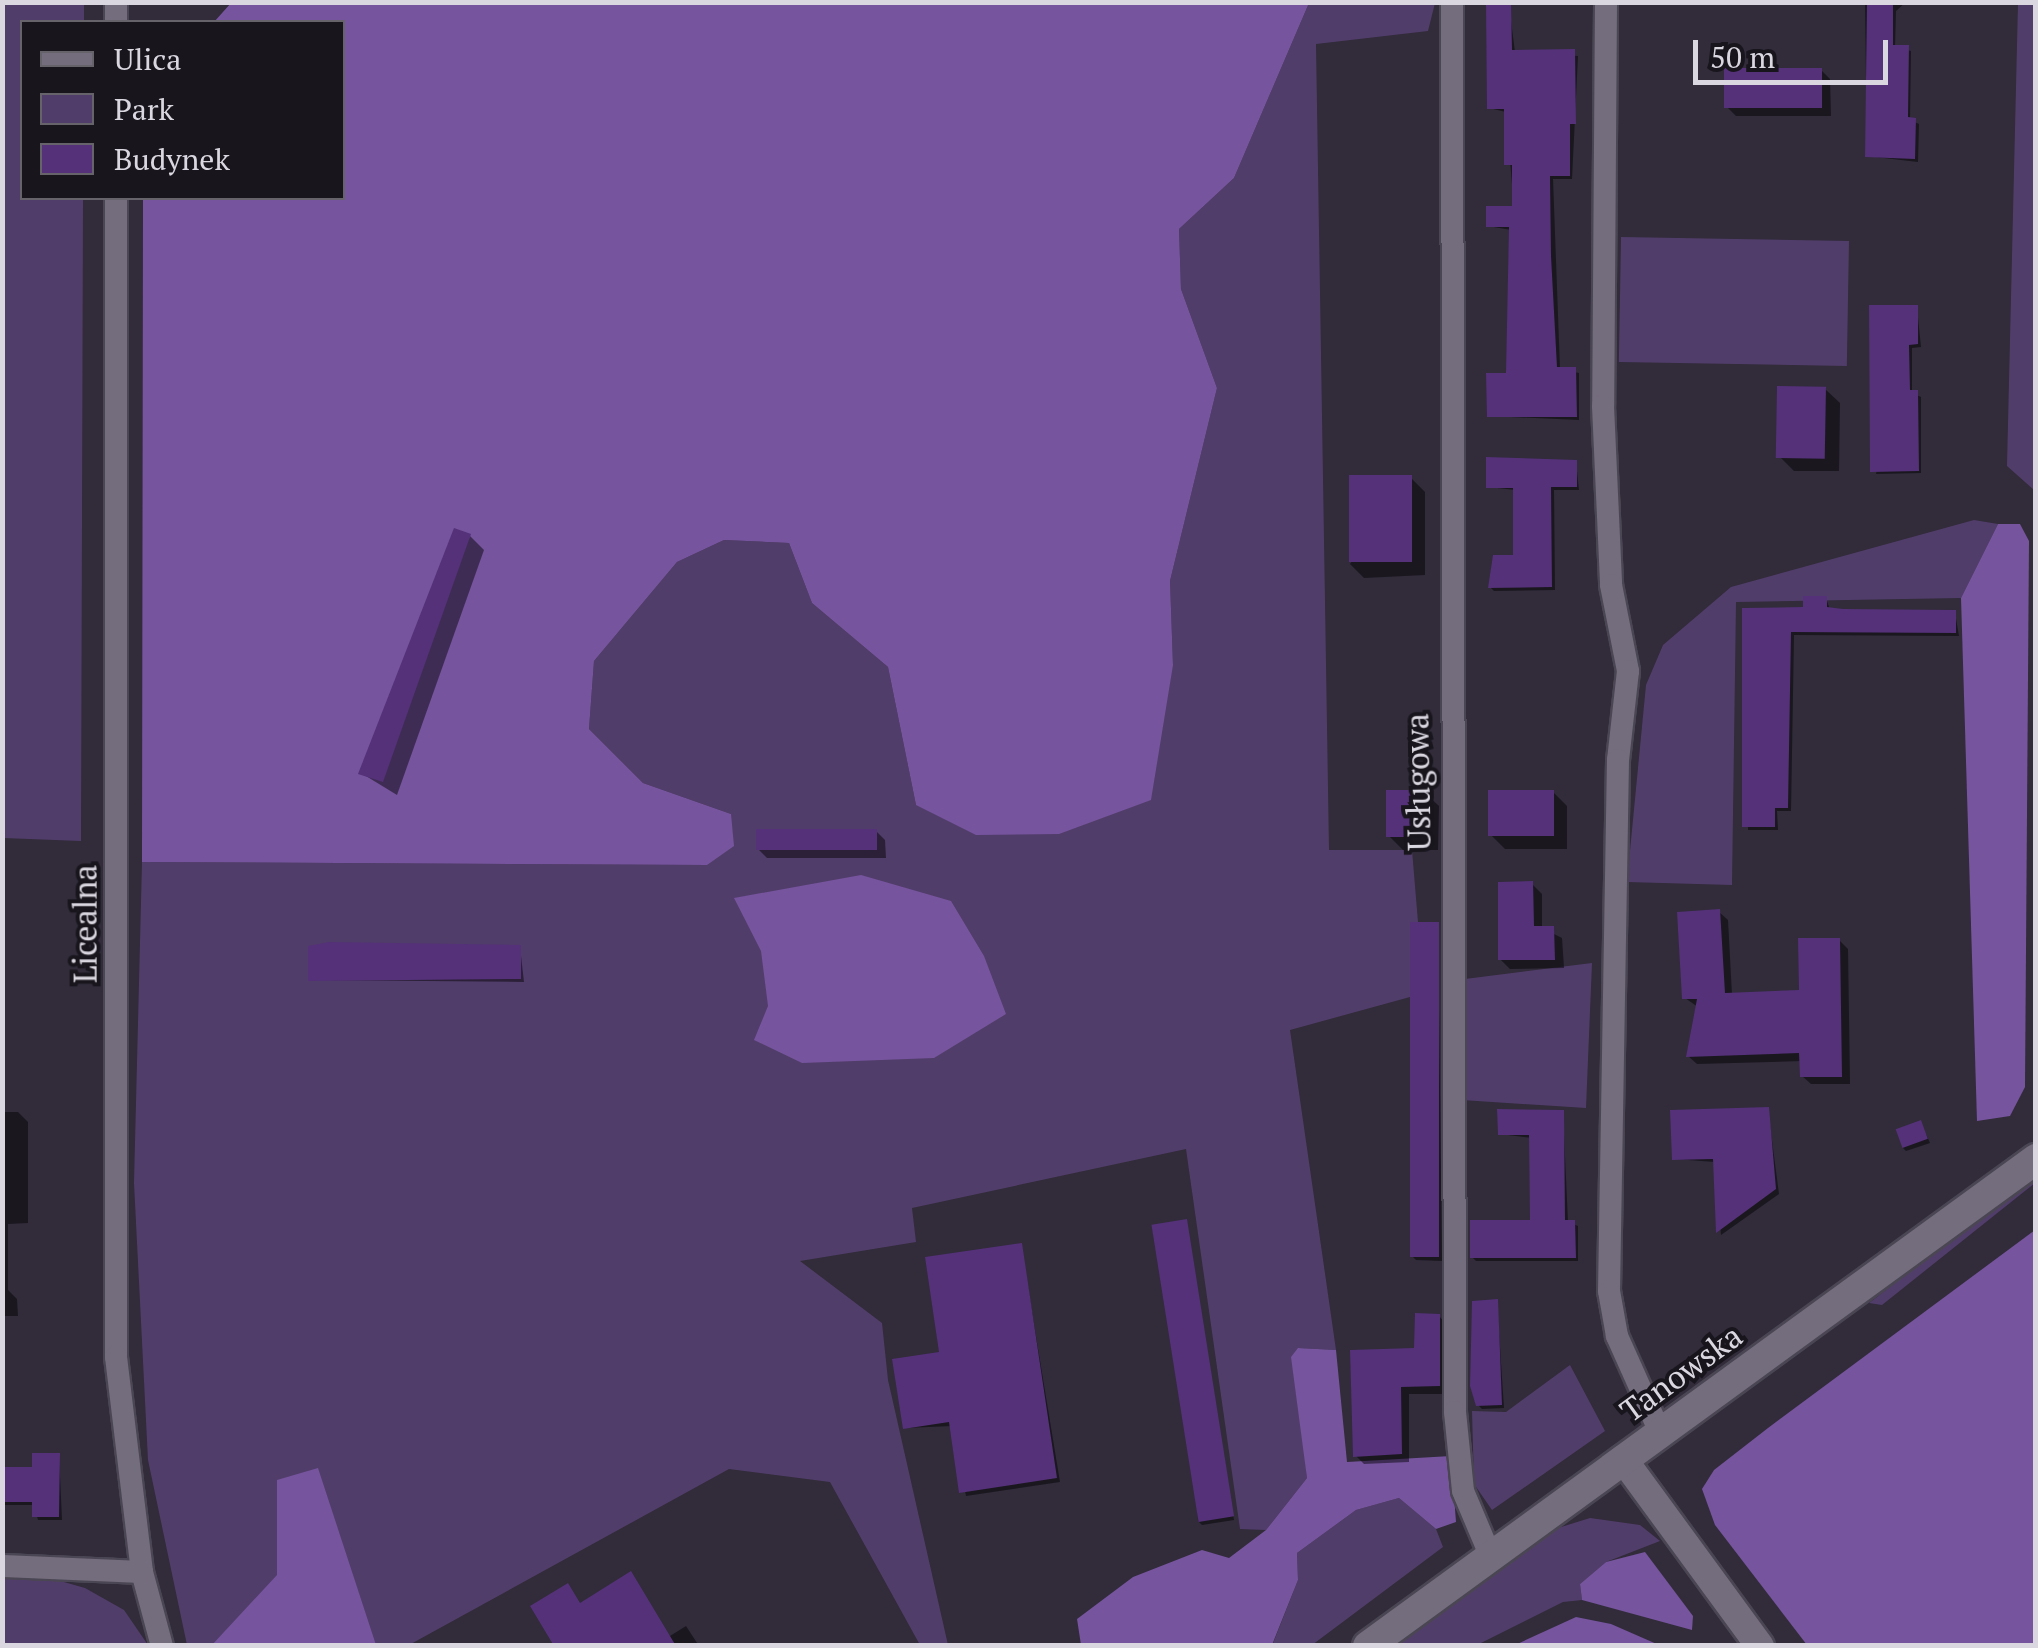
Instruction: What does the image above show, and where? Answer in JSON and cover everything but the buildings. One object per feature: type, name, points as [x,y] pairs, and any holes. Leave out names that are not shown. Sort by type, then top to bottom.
[{"type":"main road","name":"Tanowska","points":[[1368,1646],[2036,1159]]},
{"type":"street","name":"Usługowa","points":[[1452,2],[1455,1394],[1463,1491],[1490,1556]]},
{"type":"street","points":[[1606,2],[1603,406],[1611,585],[1628,671],[1618,760],[1608,1291],[1617,1336],[1660,1432]]},
{"type":"street","name":"Licealna","points":[[116,200],[116,1357],[142,1572],[162,1646]]},
{"type":"street","points":[[1623,1459],[1760,1646]]},
{"type":"street","points":[[2,1566],[142,1572]]},
{"type":"green space","points":[[3,2],[84,3],[84,20],[20,20],[20,200],[83,200],[81,841],[3,838]]},
{"type":"green space","points":[[1309,3],[1435,3],[1428,31],[1316,44],[1329,850],[1412,850],[1418,922],[1410,922],[1410,997],[1290,1030],[1336,1350],[1298,1348],[1307,1478],[1266,1530],[1240,1529],[1186,1149],[912,1208],[916,1242],[800,1261],[882,1323],[888,1380],[948,1645],[920,1645],[830,1482],[729,1469],[409,1645],[187,1645],[148,1460],[134,1183],[142,862],[707,865],[731,814],[643,783],[589,729],[594,661],[677,562],[724,540],[789,543],[812,603],[888,667],[916,805],[1173,665],[1170,581],[1217,388],[1181,289],[1179,229],[1234,178]]},
{"type":"green space","points":[[2018,3],[2036,3],[2035,491],[2007,466]]},
{"type":"green space","points":[[1621,237],[1849,241],[1847,366],[1619,362]]},
{"type":"green space","points":[[1974,520],[1998,524],[1961,598],[1736,602],[1732,885],[1627,882],[1646,685],[1663,645],[1731,587]]},
{"type":"green space","points":[[1592,963],[1586,1108],[1462,1100],[1465,979]]},
{"type":"green space","points":[[2035,1175],[2035,1183],[1882,1305],[1869,1303]]},
{"type":"green space","points":[[1570,1365],[1605,1431],[1492,1510],[1474,1484],[1472,1411],[1506,1412]]},
{"type":"green space","points":[[1399,1498],[1436,1529],[1443,1547],[1312,1645],[1272,1646],[1298,1580],[1297,1553],[1356,1510]]},
{"type":"green space","points":[[1590,1518],[1640,1525],[1660,1541],[1606,1562],[1580,1584],[1582,1600],[1563,1602],[1477,1645],[1390,1646],[1558,1528]]},
{"type":"green space","points":[[39,1575],[85,1588],[124,1610],[148,1645],[3,1645],[2,1576]]},
{"type":"shaded area","points":[[231,3],[1309,3],[1234,178],[1179,229],[1181,289],[1217,388],[1170,581],[1173,665],[1151,800],[1059,834],[976,835],[916,805],[888,667],[812,603],[789,543],[724,540],[677,562],[594,661],[589,729],[643,783],[731,814],[734,846],[707,865],[142,862],[143,200],[345,200],[345,20],[216,20]]},
{"type":"shaded area","points":[[1998,524],[2020,524],[2029,541],[2025,1087],[2010,1116],[1977,1121],[1961,598]]},
{"type":"shaded area","points":[[861,875],[951,901],[984,956],[1006,1014],[934,1058],[802,1063],[754,1040],[768,1006],[761,951],[734,898]]},
{"type":"shaded area","points":[[2035,1230],[2035,1645],[1807,1645],[1715,1525],[1702,1489],[1714,1470],[1768,1428]]},
{"type":"shaded area","points":[[1298,1348],[1336,1350],[1347,1462],[1451,1456],[1456,1522],[1436,1529],[1399,1498],[1356,1510],[1297,1553],[1298,1580],[1272,1645],[1081,1645],[1077,1619],[1133,1577],[1202,1550],[1229,1558],[1266,1530],[1307,1478],[1291,1357]]},
{"type":"shaded area","points":[[318,1468],[376,1645],[212,1645],[277,1575],[277,1480]]},
{"type":"shaded area","points":[[1645,1552],[1693,1616],[1692,1630],[1582,1600],[1580,1584],[1606,1562]]},
{"type":"shaded area","points":[[1576,1617],[1611,1624],[1659,1645],[1515,1645]]}]
